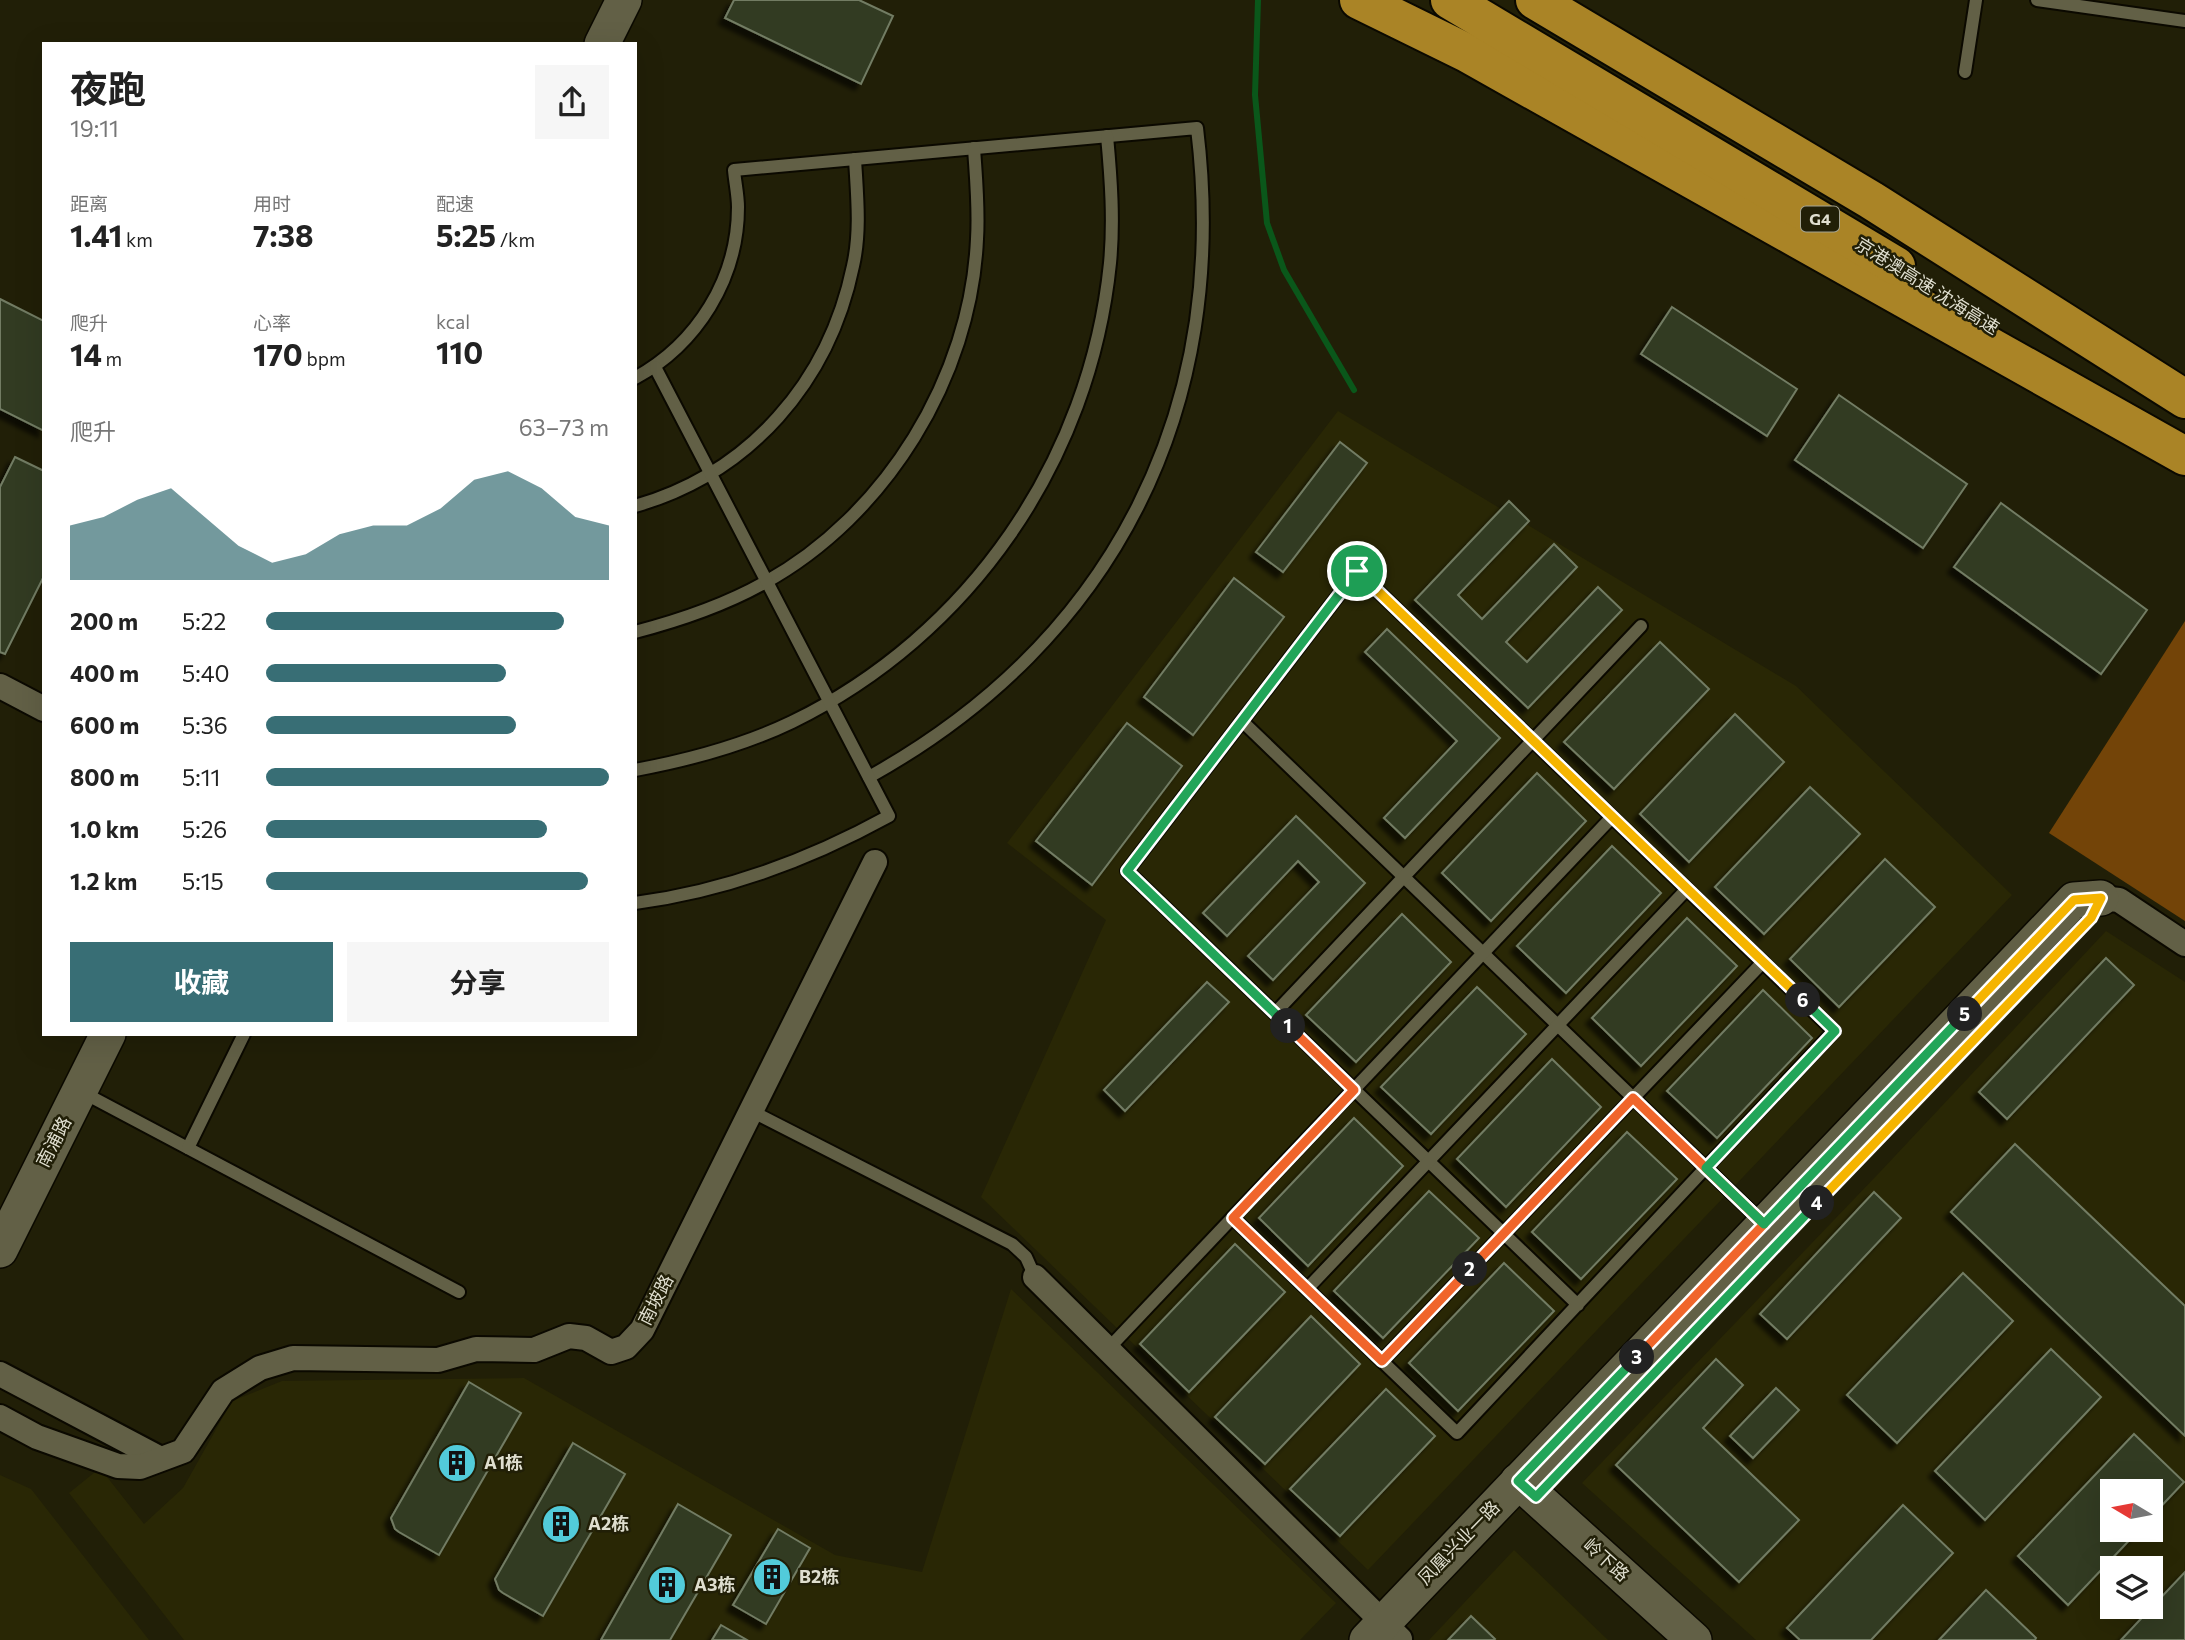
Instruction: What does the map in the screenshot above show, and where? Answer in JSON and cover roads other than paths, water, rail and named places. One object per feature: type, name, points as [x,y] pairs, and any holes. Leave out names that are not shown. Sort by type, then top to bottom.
[{"type":"highway","points":[[1359,0],[1466,53],[2185,456]]},
{"type":"highway","name":"京港澳高速 沈海高速","points":[[1450,0],[1854,240],[2185,448]]},
{"type":"highway","name":"G4","points":[[1535,0],[1871,200],[2174,390]]},
{"type":"street","points":[[578,42],[598,0]]},
{"type":"street","points":[[603,42],[624,0]]},
{"type":"street","points":[[0,686],[42,708]]},
{"type":"street","name":"南坡路","points":[[2,1423],[118,1466],[140,1467],[183,1451],[223,1391],[260,1368],[293,1358],[438,1360],[476,1349],[534,1350],[569,1336],[586,1338],[611,1352],[626,1347],[642,1330],[875,862]]},
{"type":"street","points":[[2101,898],[2119,900],[2185,944]]},
{"type":"street","name":"凤凰兴业一路","points":[[1519,1497],[1764,1224],[2074,900],[2101,898]]},
{"type":"street","name":"凤凰兴业一路","points":[[1388,1636],[1519,1497],[2091,918],[2101,898]]},
{"type":"street","name":"南浦路","points":[[0,1200],[82,1036]]},
{"type":"street","name":"南浦路","points":[[0,1250],[106,1036]]},
{"type":"street","points":[[1035,1277],[1388,1636]]},
{"type":"street","points":[[0,1374],[159,1458]]},
{"type":"street","name":"岭下路","points":[[1519,1497],[1660,1640]]},
{"type":"street","name":"岭下路","points":[[1519,1497],[1694,1640]]},
{"type":"lane","points":[[1965,72],[1976,0]]},
{"type":"lane","points":[[2037,0],[2185,20]]},
{"type":"lane","points":[[637,377],[655,367],[684,343],[707,314],[724,280],[735,244],[738,207],[734,170],[1197,128],[1204,215],[1200,301],[1184,386],[1151,477],[1117,544],[1067,615],[1039,648],[1009,678],[942,733],[869,777]]},
{"type":"lane","points":[[637,770],[686,760],[752,739],[830,702],[897,656],[959,600],[1011,535],[1054,463],[1085,385],[1105,303],[1112,220],[1107,136]]},
{"type":"lane","points":[[637,631],[702,612],[767,582],[841,527],[873,494],[902,457],[946,376],[961,332],[977,241],[978,195],[974,148]]},
{"type":"lane","points":[[637,505],[662,499],[711,475],[753,444],[789,406],[819,362],[841,315],[854,264],[859,211],[855,159]]},
{"type":"lane","points":[[637,903],[710,890],[757,877],[846,840],[889,816],[655,367]]},
{"type":"lane","points":[[1233,1218],[1457,1433],[1578,1305],[1835,1031],[1357,571],[1127,871],[1578,1305]]},
{"type":"lane","points":[[1275,1013],[1641,626]]},
{"type":"lane","points":[[1242,721],[1764,1224]]},
{"type":"lane","points":[[1108,1349],[1612,817]]},
{"type":"lane","points":[[1307,1289],[1687,889]]},
{"type":"lane","points":[[1382,1361],[1763,962]]},
{"type":"lane","points":[[188,1148],[243,1036]]},
{"type":"lane","points":[[79,1091],[459,1292]]},
{"type":"lane","points":[[751,1111],[1012,1244],[1026,1257],[1035,1277]]},
{"type":"waterway","points":[[1258,0],[1255,95],[1267,223],[1284,270],[1354,390]]},
{"type":"place","name":"A1栋","points":[[457,1463]]},
{"type":"place","name":"A2栋","points":[[561,1524]]},
{"type":"place","name":"B2栋","points":[[772,1577]]},
{"type":"place","name":"A3栋","points":[[667,1585]]}]
